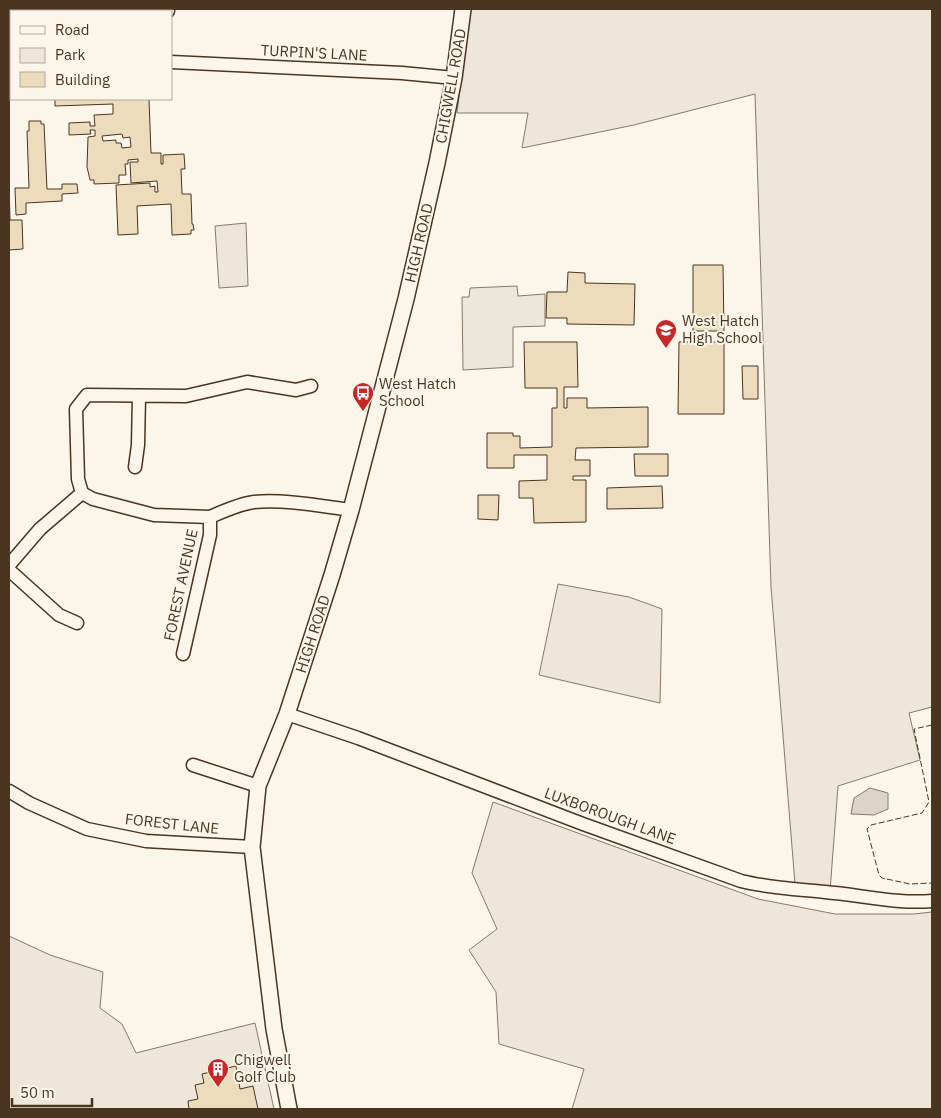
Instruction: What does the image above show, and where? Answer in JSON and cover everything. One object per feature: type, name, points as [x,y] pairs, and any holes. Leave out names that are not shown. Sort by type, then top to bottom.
[{"type":"main road","name":"CHIGWELL ROAD","points":[[437,163],[454,78],[463,9]]},
{"type":"main road","name":"HIGH ROAD","points":[[289,1109],[274,1029],[252,847],[258,786],[287,714],[351,510],[406,299],[437,163]]},
{"type":"street","name":"TURPIN'S LANE","points":[[172,62],[402,73],[454,78]]},
{"type":"street","points":[[210,517],[154,515],[93,499],[82,493],[78,479],[76,409],[87,395],[186,396],[247,382],[296,390],[311,386]]},
{"type":"street","points":[[135,466],[138,445],[139,396]]},
{"type":"street","points":[[9,565],[40,529],[82,493]]},
{"type":"street","name":"FOREST AVENUE","points":[[183,654],[210,534],[210,517],[228,509],[253,502],[273,502],[351,510]]},
{"type":"street","points":[[9,570],[59,615],[77,623]]},
{"type":"street","name":"LUXBOROUGH LANE","points":[[287,714],[358,738],[583,824],[741,881],[763,887],[832,893],[890,901],[932,901]]},
{"type":"street","points":[[192,765],[258,786]]},
{"type":"street","name":"FOREST LANE","points":[[9,791],[29,803],[87,829],[146,841],[252,847]]},
{"type":"green space","points":[[470,9],[932,9],[932,707],[909,713],[920,760],[838,786],[830,891],[795,884],[771,587],[755,94],[634,125],[522,148],[528,113],[457,113]]},
{"type":"green space","points":[[246,223],[248,286],[219,288],[215,226]]},
{"type":"green space","points":[[558,584],[629,597],[662,609],[660,703],[539,675]]},
{"type":"green space","points":[[493,802],[758,899],[835,914],[914,914],[932,912],[932,1109],[572,1109],[584,1069],[499,1044],[496,992],[469,950],[497,929],[472,873]]},
{"type":"green space","name":"Chigwell Golf Club","points":[[9,936],[50,955],[103,972],[100,1008],[122,1024],[136,1053],[255,1023],[274,1109],[9,1109]]},
{"type":"shaded area","points":[[517,286],[518,296],[545,294],[545,326],[513,327],[513,367],[463,370],[462,297],[469,297],[470,288]]},
{"type":"shaded area","points":[[870,788],[888,793],[888,809],[874,815],[851,814],[854,798]]},
{"type":"building","points":[[55,100],[149,100],[151,153],[161,153],[161,164],[163,164],[163,155],[184,154],[185,169],[181,169],[182,194],[191,194],[194,230],[191,230],[191,234],[172,235],[171,204],[137,206],[138,234],[118,235],[116,185],[150,183],[150,187],[155,186],[155,192],[158,192],[157,181],[131,183],[130,162],[138,162],[138,159],[128,160],[128,164],[125,164],[126,175],[119,175],[119,183],[94,184],[94,180],[90,180],[87,167],[88,137],[95,136],[95,130],[90,130],[91,134],[69,135],[69,123],[90,122],[90,126],[95,126],[94,115],[113,114],[113,104],[55,106]],"holes":[[[122,134],[123,138],[130,137],[131,147],[122,148],[121,143],[116,143],[116,140],[103,141],[102,136]]]},
{"type":"building","points":[[29,121],[41,121],[41,124],[44,124],[47,189],[62,189],[62,184],[77,184],[78,193],[62,194],[62,201],[26,203],[26,214],[16,215],[15,188],[29,188],[27,131],[29,131]]},
{"type":"building","points":[[9,183],[10,220],[22,220],[23,249],[9,250]]},
{"type":"building","points":[[693,265],[723,265],[724,331],[693,331]]},
{"type":"building","points":[[568,272],[585,273],[585,283],[635,284],[634,325],[567,324],[567,318],[546,318],[547,292],[567,292]]},
{"type":"building","points":[[524,342],[577,342],[578,387],[564,387],[564,408],[567,408],[567,398],[587,398],[587,408],[648,407],[648,447],[576,448],[575,460],[590,460],[590,476],[573,476],[573,480],[586,480],[586,522],[534,523],[533,498],[519,498],[519,481],[547,480],[547,455],[514,455],[514,468],[487,468],[487,433],[513,433],[513,436],[520,436],[520,448],[552,447],[552,408],[557,408],[557,388],[525,388]]},
{"type":"building","points":[[679,342],[724,342],[724,414],[678,414]]},
{"type":"building","points":[[742,366],[758,366],[758,399],[743,399]]},
{"type":"building","points":[[634,454],[668,454],[668,476],[635,476]]},
{"type":"building","points":[[662,486],[663,508],[607,509],[607,488]]},
{"type":"building","points":[[478,495],[499,495],[498,520],[478,519]]},
{"type":"building","name":"Chigwell Golf Club","points":[[236,1066],[240,1089],[253,1086],[258,1109],[189,1109],[188,1101],[198,1099],[195,1085],[204,1083],[202,1074]]},
{"type":"fence","points":[[932,725],[914,729],[929,802],[922,813],[871,825],[867,829],[879,875],[882,878],[910,884],[932,883]]},
{"type":"place","name":"West Hatch High School","points":[[666,349]]},
{"type":"place","name":"West Hatch School","points":[[363,412]]},
{"type":"place","name":"Chigwell Golf Club","points":[[218,1088]]}]
